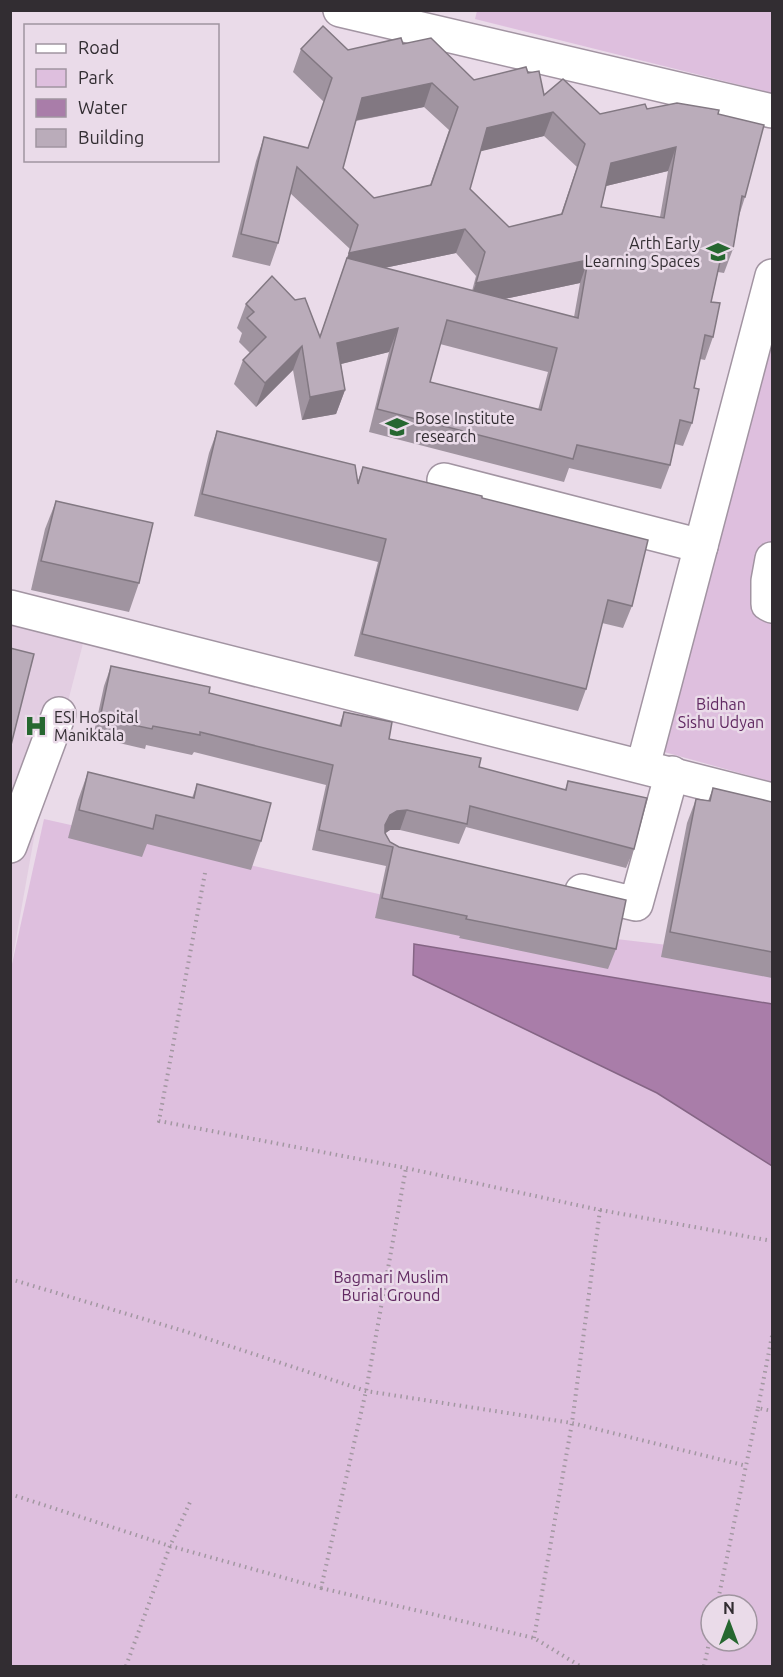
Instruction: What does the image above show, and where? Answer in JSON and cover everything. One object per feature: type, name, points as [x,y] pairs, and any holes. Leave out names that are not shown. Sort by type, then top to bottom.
[{"type":"street","points":[[340,10],[772,111]]},
{"type":"street","points":[[556,885],[636,904],[658,770],[701,546],[772,276]]},
{"type":"street","points":[[444,480],[701,546]]},
{"type":"street","points":[[772,559],[768,581],[768,604],[772,606]]},
{"type":"street","points":[[10,608],[772,800]]},
{"type":"street","points":[[10,846],[59,714]]},
{"type":"path","points":[[205,873],[159,1121],[406,1168],[600,1210],[772,1241]]},
{"type":"path","points":[[321,1588],[366,1391],[406,1168]]},
{"type":"path","points":[[534,1638],[572,1423],[600,1210]]},
{"type":"path","points":[[10,1279],[184,1331],[366,1391],[572,1423],[747,1466]]},
{"type":"path","points":[[720,1593],[772,1336]]},
{"type":"path","points":[[758,1408],[772,1411]]},
{"type":"path","points":[[10,1494],[170,1546],[321,1588],[534,1638],[580,1666]]},
{"type":"path","points":[[126,1666],[170,1546],[191,1500]]},
{"type":"shaded area","name":"ESI Hospital Maniktala","points":[[11,618],[86,632],[37,821],[11,967]]},
{"type":"green space","points":[[477,11],[772,11],[772,93],[475,19]]},
{"type":"green space","name":"Bidhan Sishu Udyan","points":[[772,336],[772,782],[657,750]]},
{"type":"green space","name":"Bagmari Muslim Burial Ground","points":[[44,819],[539,930],[702,949],[772,907],[772,1666],[11,1666],[10,973]]},
{"type":"water","points":[[414,944],[772,1004],[772,1166],[657,1093],[413,975]]},
{"type":"building","points":[[323,26],[348,50],[401,38],[403,44],[431,38],[474,80],[526,67],[528,73],[539,71],[544,95],[563,79],[600,114],[645,104],[647,109],[677,103],[719,110],[718,114],[764,125],[745,197],[742,196],[733,249],[723,248],[711,302],[720,303],[713,337],[705,335],[694,388],[699,389],[692,423],[680,420],[670,465],[577,445],[573,459],[377,409],[398,328],[337,343],[345,390],[310,397],[302,346],[265,383],[243,360],[266,337],[247,318],[254,312],[246,304],[272,276],[295,300],[305,298],[320,337],[347,258],[578,318],[588,260],[476,283],[485,252],[465,229],[349,253],[358,225],[297,167],[278,243],[241,234],[264,137],[308,148],[332,78],[301,49]],"holes":[[[432,83],[458,107],[431,185],[374,198],[343,168],[362,98]],[[553,112],[585,144],[562,214],[509,227],[470,189],[487,128]],[[676,147],[664,218],[601,207],[611,163]],[[447,320],[557,348],[541,410],[430,382]]]},
{"type":"building","points":[[217,431],[355,465],[358,484],[363,467],[648,540],[632,606],[608,600],[586,689],[362,634],[386,539],[202,494]]},
{"type":"building","points":[[56,501],[153,523],[139,583],[41,561]]},
{"type":"building","points":[[10,648],[34,654],[10,749]]},
{"type":"building","points":[[111,666],[210,687],[209,693],[341,726],[344,712],[392,722],[389,739],[481,758],[479,767],[566,790],[568,781],[647,798],[634,849],[470,806],[467,824],[407,810],[397,811],[390,815],[385,825],[385,833],[390,842],[399,847],[626,900],[616,949],[466,919],[467,916],[382,898],[393,847],[319,830],[333,765],[200,732],[200,735],[153,726],[152,729],[100,718]]},
{"type":"building","points":[[88,772],[194,798],[197,784],[271,803],[261,841],[156,815],[153,829],[79,810]]},
{"type":"building","points":[[713,788],[772,802],[772,952],[670,932],[696,799],[710,801]]},
{"type":"place","name":"Arth Early Learning Spaces","points":[[718,252]]},
{"type":"place","name":"Bose Institute research","points":[[397,427]]},
{"type":"place","name":"ESI Hospital Maniktala","points":[[36,726]]}]
